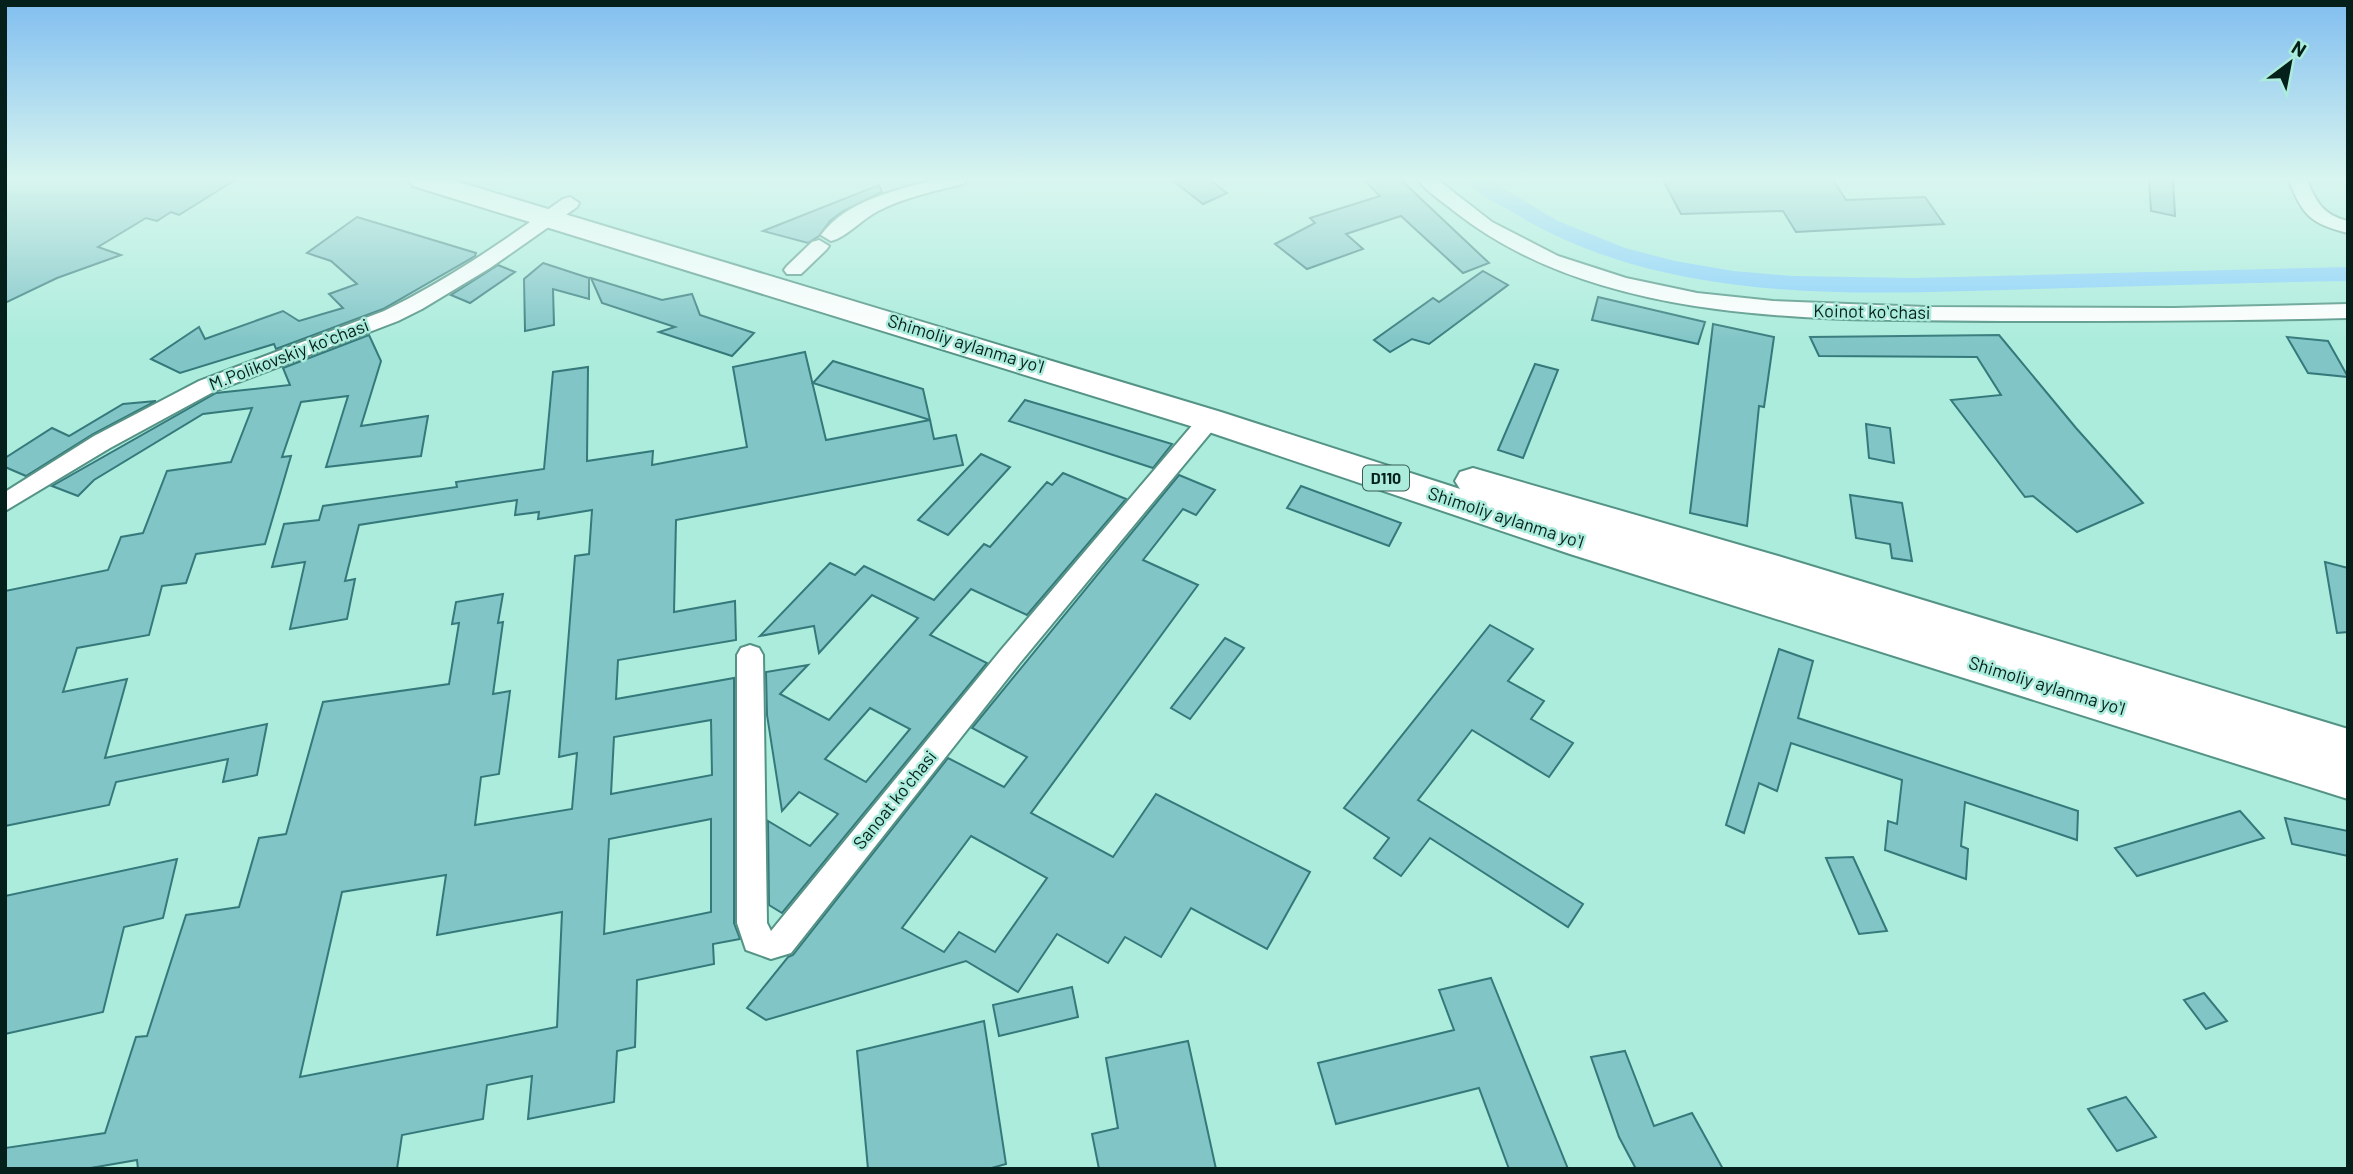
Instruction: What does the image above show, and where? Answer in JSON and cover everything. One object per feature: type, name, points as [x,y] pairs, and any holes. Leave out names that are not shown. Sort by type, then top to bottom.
[{"type":"main road","name":"Shimoliy aylanma yoʻl","points":[[634,235],[1209,420],[2348,747]]},
{"type":"main road","name":"Shimoliy aylanma yoʻl","points":[[654,235],[794,270],[1290,426],[1587,530],[2348,780]]},
{"type":"street","name":"M.Polikovskiy koʻchasi","points":[[5,503],[113,435],[207,386],[420,303],[476,270],[526,235]]},
{"type":"street","points":[[794,270],[831,235]]},
{"type":"street","name":"Koinot koʻchasi","points":[[1498,235],[1577,270],[1648,289],[1759,308],[1836,313],[2020,314],[2348,311]]},
{"type":"street","name":"Sanoat koʻchasi","points":[[750,655],[752,923],[757,940],[771,944],[779,943],[1010,657],[1209,420]]},
{"type":"building","points":[[5,235],[118,235],[98,247],[121,255],[57,278],[5,303]]},
{"type":"building","points":[[332,235],[416,235],[476,253],[383,309],[276,349],[274,344],[180,373],[151,359],[199,327],[205,339],[283,311],[299,321],[343,308],[329,294],[357,284],[331,261],[307,253]]},
{"type":"building","points":[[777,235],[820,235],[808,243]]},
{"type":"building","points":[[1293,235],[1347,235],[1363,249],[1307,269],[1275,244]]},
{"type":"building","points":[[1421,235],[1459,235],[1489,263],[1463,273]]},
{"type":"building","points":[[543,263],[589,278],[589,299],[553,289],[554,325],[525,331],[524,279]]},
{"type":"building","points":[[498,265],[515,272],[470,303],[451,295]]},
{"type":"building","points":[[1483,271],[1508,285],[1429,344],[1412,339],[1390,352],[1374,340],[1433,298],[1439,302]]},
{"type":"building","points":[[591,278],[662,300],[692,294],[700,315],[754,333],[732,356],[659,332],[675,327],[602,303]]},
{"type":"building","points":[[1598,297],[1705,322],[1698,344],[1592,320]]},
{"type":"building","points":[[1713,324],[1774,337],[1764,407],[1759,406],[1747,526],[1690,513]]},
{"type":"building","points":[[369,335],[381,361],[361,426],[428,416],[421,456],[326,467],[348,396],[301,402],[282,457],[291,456],[265,544],[196,554],[186,583],[162,586],[149,635],[77,648],[63,692],[127,679],[105,758],[267,724],[257,775],[223,782],[228,759],[116,782],[109,805],[5,826],[5,591],[108,570],[121,537],[143,533],[167,471],[231,462],[252,408],[203,414],[94,480],[78,496],[52,486],[216,393],[290,385],[283,368]]},
{"type":"building","points":[[1999,335],[2143,503],[2077,532],[2033,496],[2025,497],[1951,400],[2001,395],[1977,357],[1819,356],[1810,337]]},
{"type":"building","points":[[2287,337],[2328,341],[2348,377],[2308,373]]},
{"type":"building","points":[[805,352],[826,440],[930,420],[934,439],[956,435],[963,465],[676,520],[674,612],[735,601],[736,640],[618,660],[616,699],[734,678],[734,923],[740,939],[713,944],[714,964],[637,980],[635,1047],[617,1051],[614,1102],[528,1119],[532,1076],[487,1085],[483,1119],[402,1135],[397,1169],[138,1169],[137,1160],[85,1169],[5,1169],[5,1148],[105,1133],[136,1037],[147,1036],[186,915],[239,907],[259,838],[286,834],[323,702],[449,684],[459,623],[452,624],[456,602],[503,594],[498,623],[503,622],[493,694],[510,691],[499,774],[481,777],[475,825],[572,809],[577,753],[559,757],[575,556],[589,554],[592,510],[538,519],[539,512],[515,515],[517,500],[359,525],[345,581],[355,579],[347,619],[290,629],[305,562],[272,567],[284,524],[319,520],[323,506],[457,487],[456,482],[544,469],[553,372],[588,367],[587,461],[653,451],[652,465],[747,447],[733,367]],"holes":[[[711,720],[712,775],[611,794],[614,737]],[[711,819],[711,912],[604,934],[609,839]],[[446,875],[437,935],[562,912],[557,1027],[300,1077],[342,892]]]},
{"type":"building","points":[[833,361],[923,389],[930,420],[813,383]]},
{"type":"building","points":[[1535,364],[1558,370],[1523,458],[1498,450]]},
{"type":"building","points":[[1025,400],[1172,444],[1153,468],[1009,421]]},
{"type":"building","points":[[156,401],[93,434],[26,476],[5,467],[5,458],[52,428],[69,436],[123,404]]},
{"type":"building","points":[[1866,424],[1890,428],[1894,463],[1869,458]]},
{"type":"building","points":[[981,454],[1010,467],[948,535],[918,520]]},
{"type":"building","points":[[1063,473],[1126,499],[1027,615],[971,589],[930,635],[987,663],[782,913],[769,905],[768,821],[810,846],[838,814],[799,792],[782,811],[767,715],[766,672],[808,665],[780,694],[829,720],[918,618],[872,595],[819,653],[814,626],[760,636],[830,563],[855,575],[864,566],[934,600],[984,544],[990,547],[1047,482],[1052,485]],"holes":[[[870,708],[910,729],[866,782],[825,759]]]},
{"type":"building","points":[[1179,475],[1215,490],[1196,515],[1183,509],[1143,560],[1198,585],[1031,813],[1113,857],[1156,794],[1310,872],[1267,949],[1191,908],[1161,957],[1125,937],[1108,963],[1057,934],[1018,992],[966,961],[766,1020],[747,1008],[788,957],[793,955],[948,758],[1004,787],[1027,757],[972,728]],"holes":[[[971,836],[1047,878],[995,952],[959,932],[944,952],[902,928]]]},
{"type":"building","points":[[1301,486],[1401,523],[1389,546],[1287,508]]},
{"type":"building","points":[[1850,495],[1902,503],[1912,561],[1892,558],[1890,544],[1856,538]]},
{"type":"building","points":[[2325,562],[2348,568],[2348,632],[2337,633]]},
{"type":"building","points":[[1490,625],[1533,649],[1508,681],[1544,701],[1531,719],[1573,743],[1549,777],[1472,730],[1418,800],[1583,904],[1568,927],[1430,838],[1401,876],[1374,858],[1389,838],[1344,808]]},
{"type":"building","points":[[1225,638],[1244,648],[1190,719],[1171,708]]},
{"type":"building","points":[[1779,649],[1813,661],[1798,718],[2078,811],[2077,840],[1965,802],[1961,846],[1968,849],[1966,879],[1885,850],[1888,821],[1897,824],[1902,780],[1791,743],[1777,791],[1759,783],[1744,833],[1726,825]]},
{"type":"building","points":[[2240,811],[2264,838],[2137,876],[2115,848]]},
{"type":"building","points":[[2285,818],[2348,831],[2348,856],[2292,844]]},
{"type":"building","points":[[1853,857],[1887,931],[1859,934],[1826,858]]},
{"type":"building","points":[[177,859],[163,918],[124,927],[103,1012],[5,1034],[5,896]]},
{"type":"building","points":[[1491,978],[1568,1169],[1509,1169],[1479,1088],[1336,1124],[1318,1063],[1454,1030],[1439,990]]},
{"type":"building","points":[[1072,987],[1078,1017],[999,1036],[993,1005]]},
{"type":"building","points":[[2204,993],[2227,1021],[2206,1029],[2184,1000]]},
{"type":"building","points":[[984,1021],[1006,1164],[988,1169],[868,1169],[857,1051]]},
{"type":"building","points":[[1188,1041],[1216,1169],[1099,1169],[1092,1134],[1118,1128],[1106,1058]]},
{"type":"building","points":[[1625,1051],[1654,1126],[1692,1113],[1723,1169],[1636,1169],[1619,1137],[1591,1057]]},
{"type":"building","points":[[2126,1097],[2156,1137],[2117,1151],[2088,1109]]},
{"type":"waterway","points":[[1572,235],[1617,252],[1675,267],[1733,277],[1793,283],[1913,285],[2348,274]]}]
